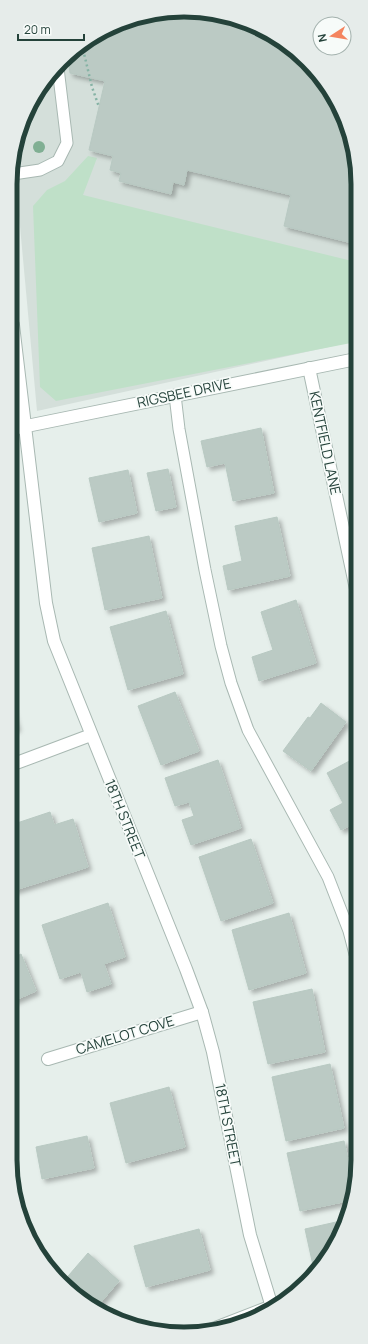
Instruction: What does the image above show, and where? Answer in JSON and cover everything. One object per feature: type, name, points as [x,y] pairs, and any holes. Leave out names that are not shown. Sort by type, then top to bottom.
[{"type":"street","name":"RIGSBEE DRIVE","points":[[18,427],[351,360]]},
{"type":"street","name":"KENTFIELD LANE","points":[[309,368],[351,565]]},
{"type":"street","name":"18TH STREET","points":[[17,406],[18,427],[46,603],[54,641],[202,1012],[213,1052],[250,1235],[271,1303]]},
{"type":"street","points":[[17,763],[91,735]]},
{"type":"street","name":"CAMELOT COVE","points":[[48,1059],[202,1012]]},
{"type":"lane","points":[[17,173],[40,170],[58,161],[67,143],[59,73]]},
{"type":"lane","points":[[175,395],[179,429],[205,570],[221,646],[231,683],[248,730],[328,877],[351,938]]},
{"type":"path","points":[[83,51],[92,87],[99,107]]},
{"type":"shaded area","points":[[98,41],[303,67],[323,91],[334,110],[342,130],[350,162],[351,342],[37,411],[17,194],[17,173],[20,151],[34,110],[45,91],[58,74],[74,58]]},
{"type":"green space","points":[[88,156],[97,158],[83,195],[351,261],[351,343],[56,401],[40,387],[33,206],[47,190],[65,181]]},
{"type":"building","points":[[195,17],[217,20],[238,26],[268,39],[294,58],[310,74],[323,91],[334,110],[342,130],[350,162],[351,243],[284,226],[291,195],[187,170],[184,185],[173,182],[171,194],[119,181],[121,173],[110,170],[113,156],[89,150],[105,81],[70,73],[69,63],[91,45],[101,39],[130,26],[162,18]]},
{"type":"building","points":[[261,428],[274,493],[233,501],[225,463],[207,467],[201,441]]},
{"type":"building","points":[[168,469],[176,507],[156,511],[147,473]]},
{"type":"building","points":[[128,470],[137,513],[99,522],[89,478]]},
{"type":"building","points":[[277,517],[290,576],[228,590],[223,566],[242,561],[235,526]]},
{"type":"building","points":[[149,536],[162,598],[105,610],[92,548]]},
{"type":"building","points":[[296,600],[316,663],[259,681],[252,657],[273,650],[261,612]]},
{"type":"building","points":[[166,611],[183,674],[128,690],[110,627]]},
{"type":"building","points":[[175,692],[199,751],[161,765],[138,706]]},
{"type":"building","points":[[321,703],[346,722],[311,771],[283,751],[308,717],[310,718]]},
{"type":"building","points":[[218,760],[241,828],[191,845],[182,820],[194,816],[189,802],[175,806],[165,778]]},
{"type":"building","points":[[351,760],[351,825],[341,830],[330,810],[343,803],[327,773]]},
{"type":"building","points":[[50,812],[54,825],[73,819],[88,867],[17,889],[17,823]]},
{"type":"building","points":[[251,839],[273,903],[221,921],[199,857]]},
{"type":"building","points":[[108,903],[125,957],[104,964],[111,984],[87,992],[81,972],[60,979],[42,925]]},
{"type":"building","points":[[289,913],[306,973],[249,990],[232,930]]},
{"type":"building","points":[[21,954],[36,991],[17,999],[17,956]]},
{"type":"building","points":[[312,989],[325,1052],[268,1064],[253,1002]]},
{"type":"building","points":[[330,1064],[344,1128],[286,1141],[272,1077]]},
{"type":"building","points":[[169,1087],[185,1147],[126,1163],[110,1103]]},
{"type":"building","points":[[87,1136],[94,1168],[42,1179],[36,1147]]},
{"type":"building","points":[[344,1141],[351,1172],[345,1201],[300,1211],[287,1153]]},
{"type":"building","points":[[339,1221],[329,1244],[313,1266],[305,1229]]},
{"type":"building","points":[[199,1229],[210,1270],[146,1287],[134,1246]]},
{"type":"building","points":[[88,1253],[119,1281],[99,1304],[74,1286],[66,1278]]}]
